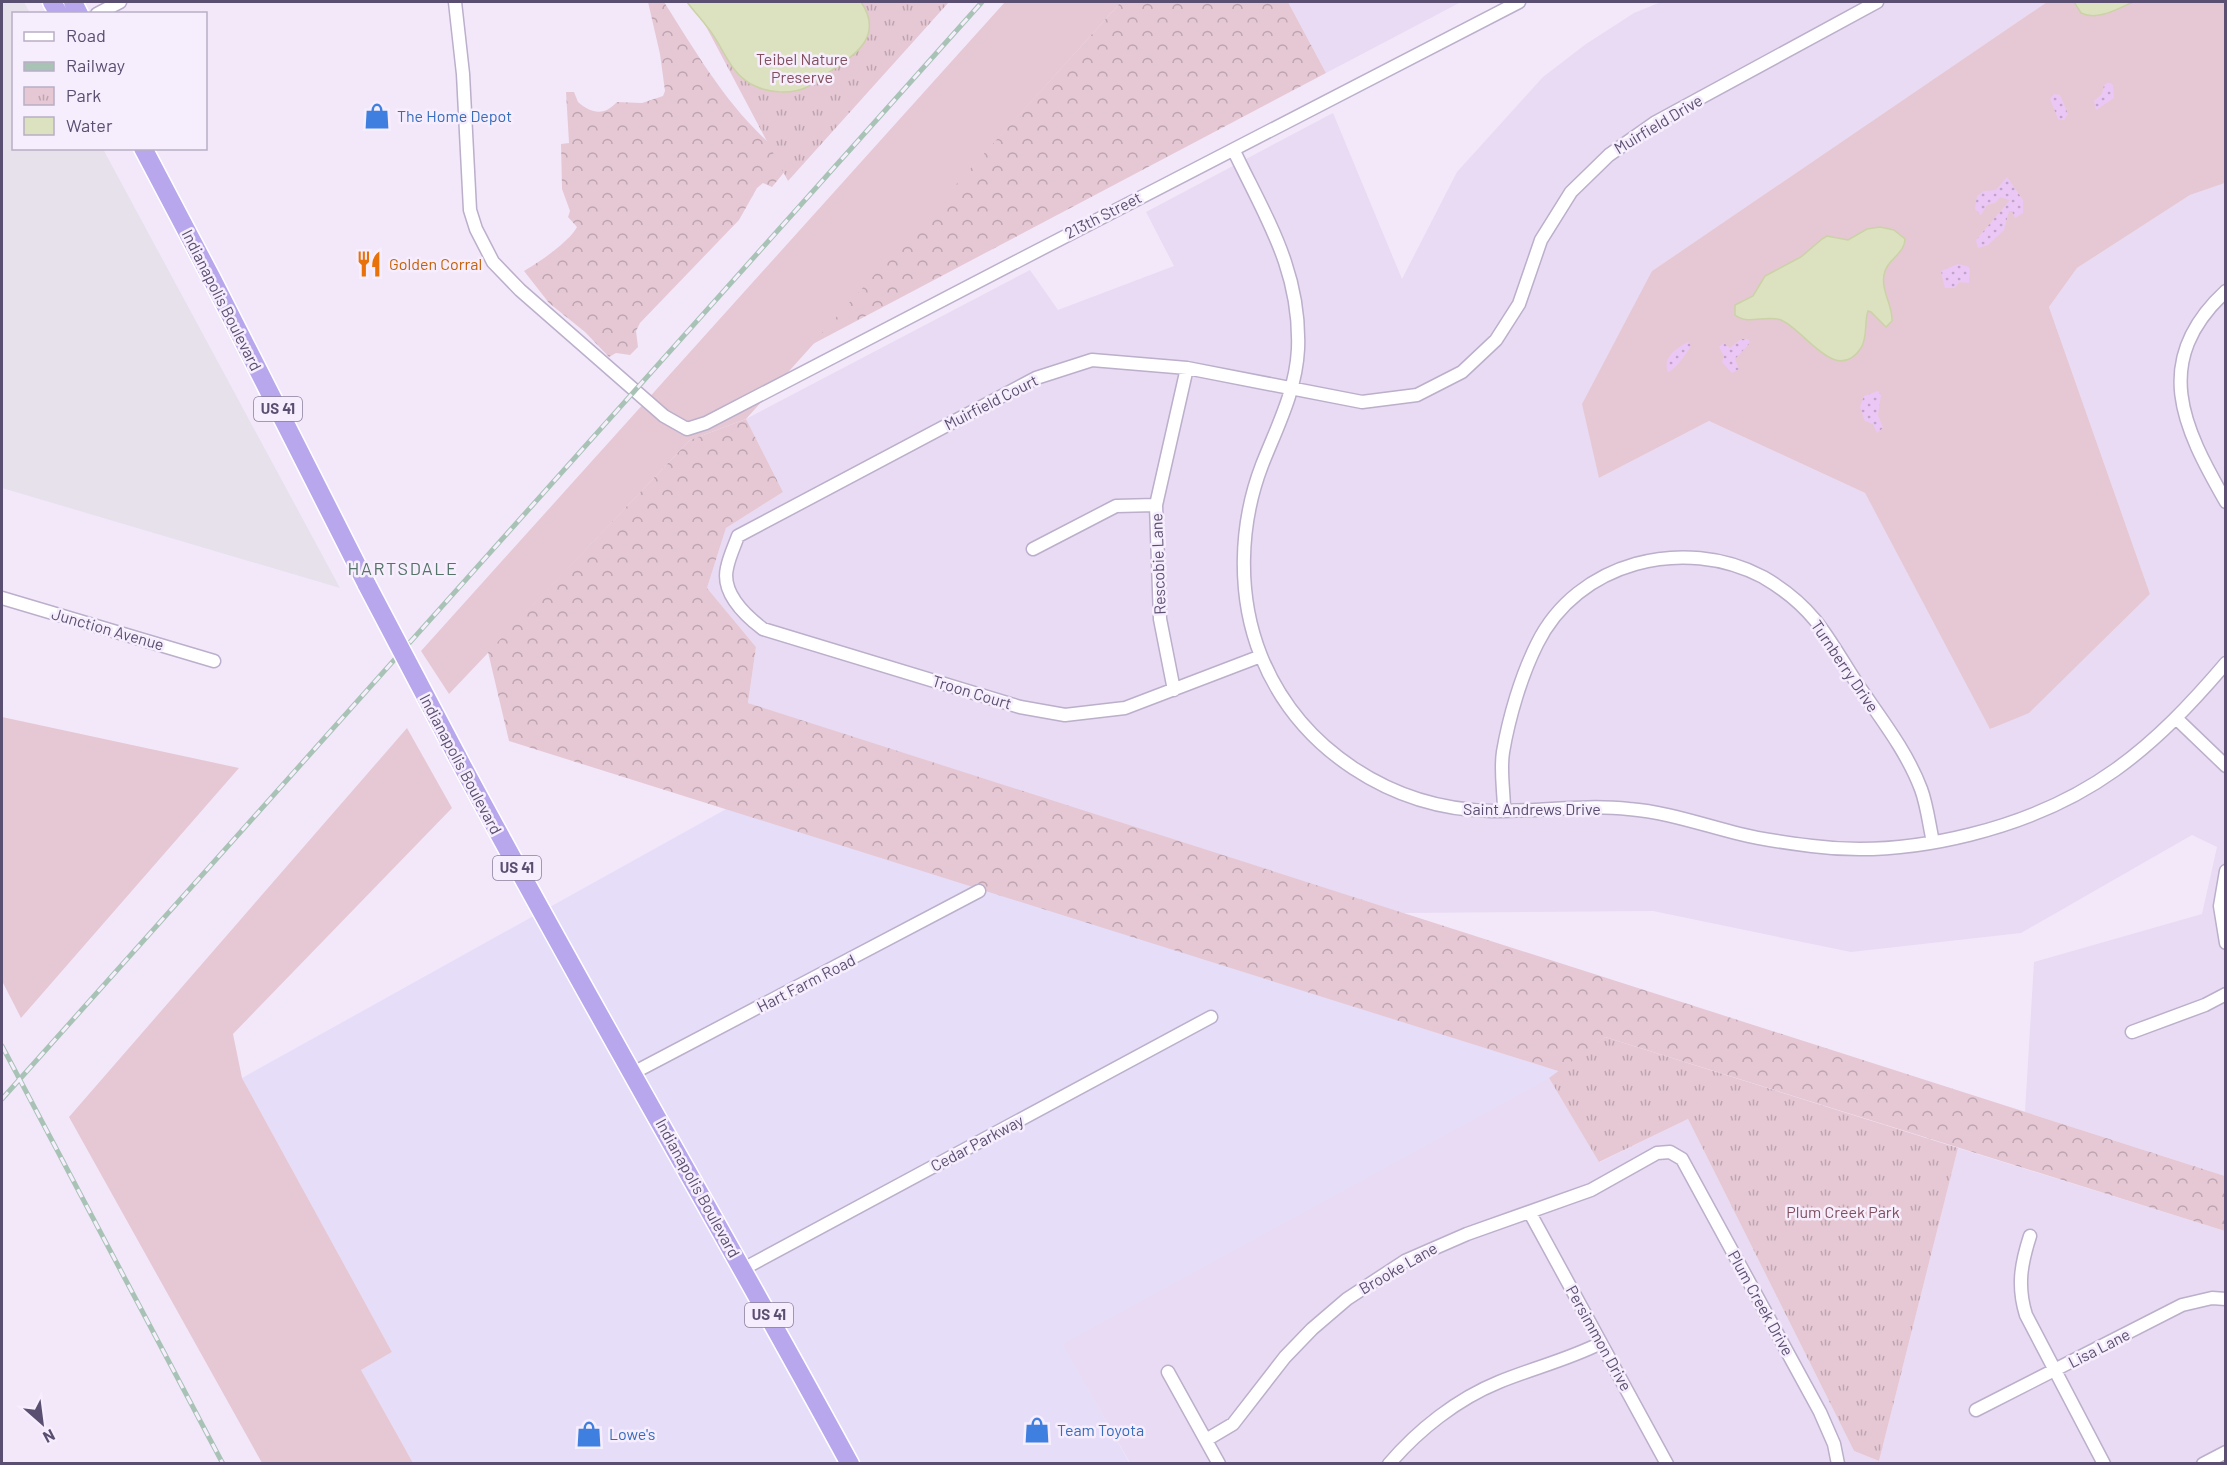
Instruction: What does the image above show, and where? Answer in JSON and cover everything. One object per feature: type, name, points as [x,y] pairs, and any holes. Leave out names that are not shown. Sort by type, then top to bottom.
[{"type":"highway","points":[[52,2],[74,8]]},
{"type":"highway","name":"Indianapolis Boulevard","points":[[144,150],[367,585],[545,921],[633,1072],[850,1464]]},
{"type":"street","points":[[101,12],[120,2]]},
{"type":"street","name":"213th Street","points":[[455,2],[463,74],[470,210],[486,249],[499,269],[520,290],[664,416],[687,429],[706,423],[1072,231],[1234,151],[1519,2]]},
{"type":"street","name":"Muirfield Drive","points":[[1292,389],[1362,402],[1417,395],[1462,372],[1496,340],[1519,304],[1541,240],[1571,192],[1608,154],[1656,122],[1877,2]]},
{"type":"street","name":"Saint Andrews Drive","points":[[1234,151],[1268,215],[1290,274],[1298,328],[1298,353],[1292,389],[1250,499],[1245,537],[1244,575],[1250,618],[1261,656],[1273,681],[1300,721],[1337,758],[1359,773],[1424,802],[1457,809],[1504,811],[1567,807],[1629,809],[1688,820],[1762,839],[1817,847],[1864,850],[1933,842],[1971,834],[2048,807],[2111,773],[2177,719],[2226,663]]},
{"type":"street","points":[[2226,291],[2198,323],[2191,337],[2179,382],[2192,441],[2226,502]]},
{"type":"street","name":"Muirfield Court","points":[[730,560],[738,536],[1036,378],[1092,360],[1187,368],[1292,389]]},
{"type":"street","name":"Rescobie Lane","points":[[1174,690],[1160,619],[1156,505],[1187,368]]},
{"type":"street","points":[[1034,549],[1116,506],[1156,505]]},
{"type":"street","name":"Turnberry Drive","points":[[1504,811],[1503,754],[1524,675],[1538,642],[1569,600],[1615,570],[1655,557],[1691,556],[1729,563],[1762,577],[1790,595],[1815,620],[1909,761],[1922,790],[1933,842]]},
{"type":"street","name":"Troon Court","points":[[730,560],[726,569],[728,585],[742,614],[763,629],[1020,707],[1065,715],[1125,708],[1261,656]]},
{"type":"street","name":"Junction Avenue","points":[[2,598],[214,661]]},
{"type":"street","points":[[2177,719],[2226,766]]},
{"type":"street","points":[[2226,871],[2220,906],[2226,943]]},
{"type":"street","name":"Hart Farm Road","points":[[633,1072],[979,891]]},
{"type":"street","points":[[2132,1032],[2205,1005],[2226,994]]},
{"type":"street","name":"Cedar Parkway","points":[[743,1269],[1211,1017]]},
{"type":"street","name":"Brooke Lane","points":[[1206,1440],[1233,1424],[1285,1357],[1312,1329],[1370,1282],[1440,1244],[1530,1214],[1591,1190],[1657,1153],[1670,1152]]},
{"type":"street","name":"Plum Creek Drive","points":[[1670,1152],[1682,1159],[1820,1412],[1834,1444],[1838,1464]]},
{"type":"street","name":"Persimmon Drive","points":[[1530,1214],[1667,1464]]},
{"type":"street","points":[[2030,1236],[2020,1276],[2020,1297],[2026,1316],[2104,1464]]},
{"type":"street","name":"Lisa Lane","points":[[1976,1410],[2182,1305],[2212,1298],[2226,1299]]},
{"type":"street","points":[[1389,1464],[1429,1424],[1461,1402],[1497,1383],[1566,1361],[1601,1343]]},
{"type":"street","points":[[1168,1372],[1219,1464]]},
{"type":"street","points":[[2203,1464],[2226,1452]]},
{"type":"shaded area","points":[[2,2],[24,2],[29,12],[12,12],[12,150],[104,150],[340,588],[2,488]]},
{"type":"shaded area","points":[[1288,2],[1461,2],[1326,73]]},
{"type":"shaded area","points":[[1661,2],[2047,2],[1652,271],[1599,478],[1709,421],[1865,493],[1991,729],[2150,594],[2049,307],[2077,268],[2190,195],[2225,183],[2225,1176],[2025,1112],[2034,962],[2202,914],[2217,847],[2192,835],[2021,933],[1851,952],[1653,911],[1403,913],[1046,807],[748,703],[756,647],[707,588],[726,528],[783,492],[746,419],[1030,270],[1058,310],[1174,266],[1146,212],[1333,113],[1402,279],[1457,172],[1543,77],[1586,44],[1634,13]]},
{"type":"shaded area","points":[[728,808],[1561,1072],[1063,1344],[1130,1464],[413,1463],[361,1370],[392,1352],[242,1078]]},
{"type":"shaded area","points":[[1549,1078],[1600,1162],[1688,1119],[1854,1451],[1879,1461],[1958,1148],[2225,1231],[2225,1463],[1130,1463],[1062,1344]]},
{"type":"green space","points":[[648,2],[664,2],[701,61],[728,98],[776,149],[809,142],[772,187],[763,183],[757,188],[739,220],[640,323],[636,331],[638,347],[630,355],[616,353],[609,357],[585,332],[549,303],[524,271],[561,245],[577,227],[568,217],[570,211],[562,189],[561,144],[569,143],[566,92],[574,92],[578,102],[598,112],[607,110],[617,102],[642,103],[663,96],[665,91],[660,54]]},
{"type":"green space","name":"Teibel Nature Preserve","points":[[693,2],[949,2],[788,181]]},
{"type":"green space","points":[[1005,2],[1121,2],[746,419],[690,440],[449,694],[421,651]]},
{"type":"green space","points":[[1121,2],[1288,2],[1326,73],[811,345]]},
{"type":"green space","points":[[2047,2],[2225,2],[2225,183],[2190,195],[2077,268],[2049,307],[2150,594],[2029,713],[1990,729],[1865,493],[1709,421],[1599,478],[1582,404],[1652,271]]},
{"type":"green space","points":[[746,419],[783,492],[726,528],[707,588],[756,647],[748,703],[2225,1176],[2225,1231],[1605,1037],[1561,1072],[509,741],[488,652],[690,440]]},
{"type":"green space","points":[[2,717],[239,768],[21,1018],[2,981]]},
{"type":"green space","points":[[407,728],[452,808],[233,1034],[242,1078],[392,1352],[361,1370],[413,1463],[262,1463],[69,1117]]},
{"type":"green space","name":"Plum Creek Park","points":[[1605,1037],[1958,1148],[1879,1461],[1854,1451],[1688,1119],[1599,1162],[1549,1078]]},
{"type":"sand","points":[[2109,82],[2113,85],[2114,98],[2096,110],[2094,101],[2102,94],[2104,85]]},
{"type":"sand","points":[[2054,94],[2060,95],[2068,114],[2064,120],[2058,119],[2050,99]]},
{"type":"sand","points":[[2007,177],[2023,200],[2023,213],[2015,218],[2012,211],[2009,211],[2004,230],[1988,245],[1978,248],[1976,240],[2010,200],[2000,197],[1995,203],[1987,205],[1981,215],[1975,209],[1977,196],[1984,191],[1996,190]]},
{"type":"sand","points":[[1958,264],[1970,267],[1969,283],[1959,282],[1955,288],[1945,288],[1941,271]]},
{"type":"sand","points":[[1741,339],[1748,339],[1750,343],[1735,359],[1739,369],[1732,373],[1722,362],[1724,356],[1719,347],[1724,343],[1730,348]]},
{"type":"sand","points":[[1688,342],[1691,345],[1687,352],[1668,372],[1669,357]]},
{"type":"sand","points":[[1878,391],[1881,395],[1878,415],[1883,428],[1877,433],[1873,424],[1865,421],[1860,407],[1864,396]]},
{"type":"water","points":[[687,2],[861,2],[867,13],[868,33],[864,42],[851,57],[812,84],[793,91],[773,91],[755,86],[742,77]]},
{"type":"water","points":[[2074,2],[2133,2],[2094,16],[2081,13]]},
{"type":"water","points":[[1880,227],[1894,230],[1905,239],[1902,249],[1888,265],[1884,275],[1884,287],[1892,321],[1886,327],[1868,311],[1863,344],[1851,358],[1841,361],[1831,358],[1820,352],[1790,325],[1781,320],[1769,318],[1746,320],[1735,315],[1735,305],[1753,296],[1765,276],[1801,257],[1822,239],[1827,236],[1848,240],[1867,229]]},
{"type":"railway","points":[[2,1099],[982,2]]},
{"type":"railway","points":[[2,1046],[223,1464]]},
{"type":"place","name":"The Home Depot","points":[[377,116]]},
{"type":"place","name":"Golden Corral","points":[[369,264]]},
{"type":"place","name":"Team Toyota","points":[[1037,1430]]},
{"type":"place","name":"Lowe's","points":[[589,1434]]},
{"type":"district","name":"HARTSDALE","points":[[403,569]]}]
